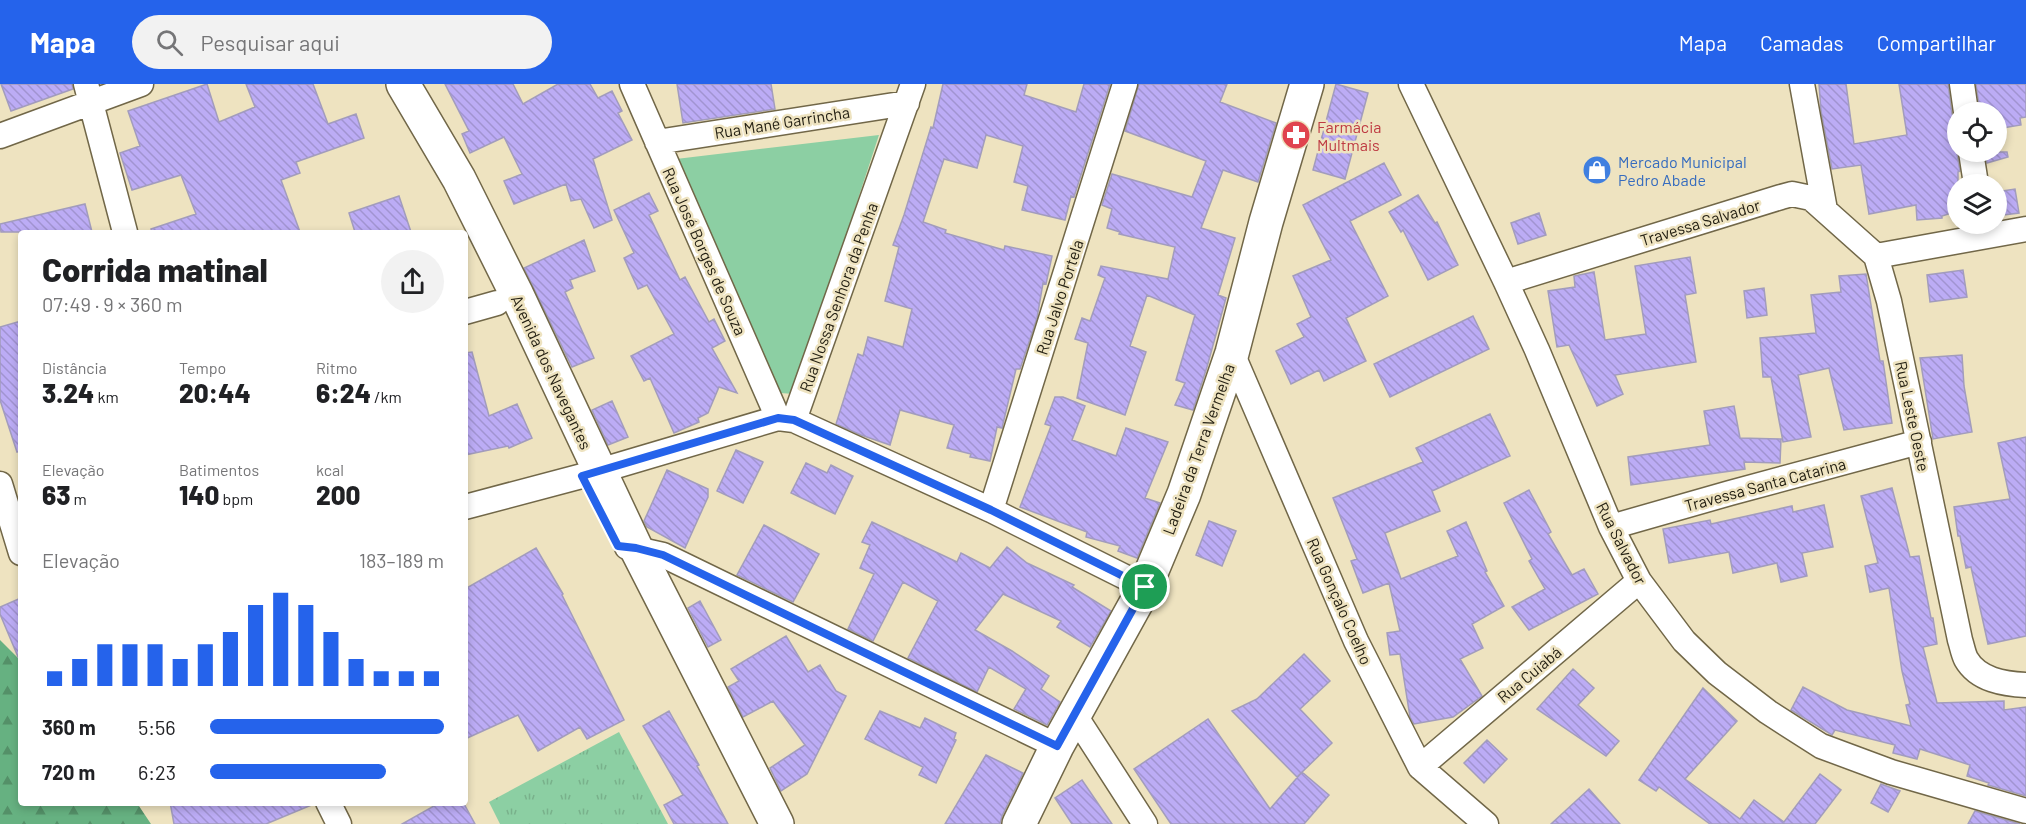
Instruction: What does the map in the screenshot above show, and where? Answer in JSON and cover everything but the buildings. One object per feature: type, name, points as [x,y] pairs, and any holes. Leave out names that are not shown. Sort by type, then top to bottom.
[{"type":"main road","name":"Avenida dos Navegantes","points":[[380,84],[444,189],[462,230]]},
{"type":"main road","name":"Avenida dos Navegantes","points":[[403,84],[459,178],[517,295],[590,473]]},
{"type":"main road","name":"Ladeira da Terra Vermelha","points":[[1019,824],[1074,714],[1145,587],[1184,494],[1232,353],[1266,222],[1307,84]]},
{"type":"main road","name":"Avenida dos Navegantes","points":[[468,242],[497,303],[777,824]]},
{"type":"main road","name":"Avenida dos Navegantes","points":[[627,547],[637,589],[757,824]]},
{"type":"street","points":[[0,136],[89,93],[141,84]]},
{"type":"street","name":"Rua José Borges de Souza","points":[[632,84],[786,419]]},
{"type":"street","name":"Rua Jalvo Portela","points":[[991,510],[1125,84]]},
{"type":"street","name":"Rua Salvador","points":[[1411,84],[1537,350],[1611,527],[1639,581],[1684,641],[1717,673],[1768,712],[1821,746],[1891,772],[2026,811]]},
{"type":"street","points":[[1802,84],[1825,210]]},
{"type":"street","points":[[1962,84],[1965,102]]},
{"type":"street","points":[[89,93],[124,230]]},
{"type":"street","name":"Rua Mané Garrincha","points":[[657,142],[910,94]]},
{"type":"street","name":"Rua Nossa Senhora da Penha","points":[[786,419],[910,94]]},
{"type":"street","name":"Travessa Salvador","points":[[1506,282],[1792,194],[1811,198],[1876,256]]},
{"type":"street","points":[[2007,229],[2026,229]]},
{"type":"street","points":[[1876,256],[1966,234]]},
{"type":"street","name":"Rua Leste Oeste","points":[[1876,256],[1889,301],[1960,640],[1967,660],[1985,677],[2009,684],[2026,685]]},
{"type":"street","points":[[468,311],[497,303]]},
{"type":"street","name":"Rua Gonçalo Coelho","points":[[1232,353],[1356,641],[1420,767],[1486,824]]},
{"type":"street","points":[[468,506],[786,419],[991,510],[1145,587]]},
{"type":"street","name":"Travessa Santa Catarina","points":[[1611,527],[1919,442]]},
{"type":"street","points":[[0,484],[18,543]]},
{"type":"street","points":[[627,547],[663,555],[1057,746]]},
{"type":"street","name":"Rua Cuiabá","points":[[1420,767],[1639,581]]},
{"type":"street","points":[[1074,714],[1145,824]]},
{"type":"street","points":[[330,806],[339,824]]},
{"type":"green space","points":[[879,135],[794,394],[780,393],[676,159]]},
{"type":"green space","points":[[0,640],[18,658],[18,806],[139,806],[151,824],[0,824]]},
{"type":"green space","points":[[619,732],[668,824],[500,824],[489,802]]},
{"type":"place","name":"Farmácia Multmais","points":[[1296,135]]},
{"type":"place","name":"Mercado Municipal Pedro Abade","points":[[1597,170]]},
{"type":"route","points":[[778,418],[794,420],[991,510],[1145,587],[1057,746],[663,555],[618,546],[582,476],[778,418]]}]
